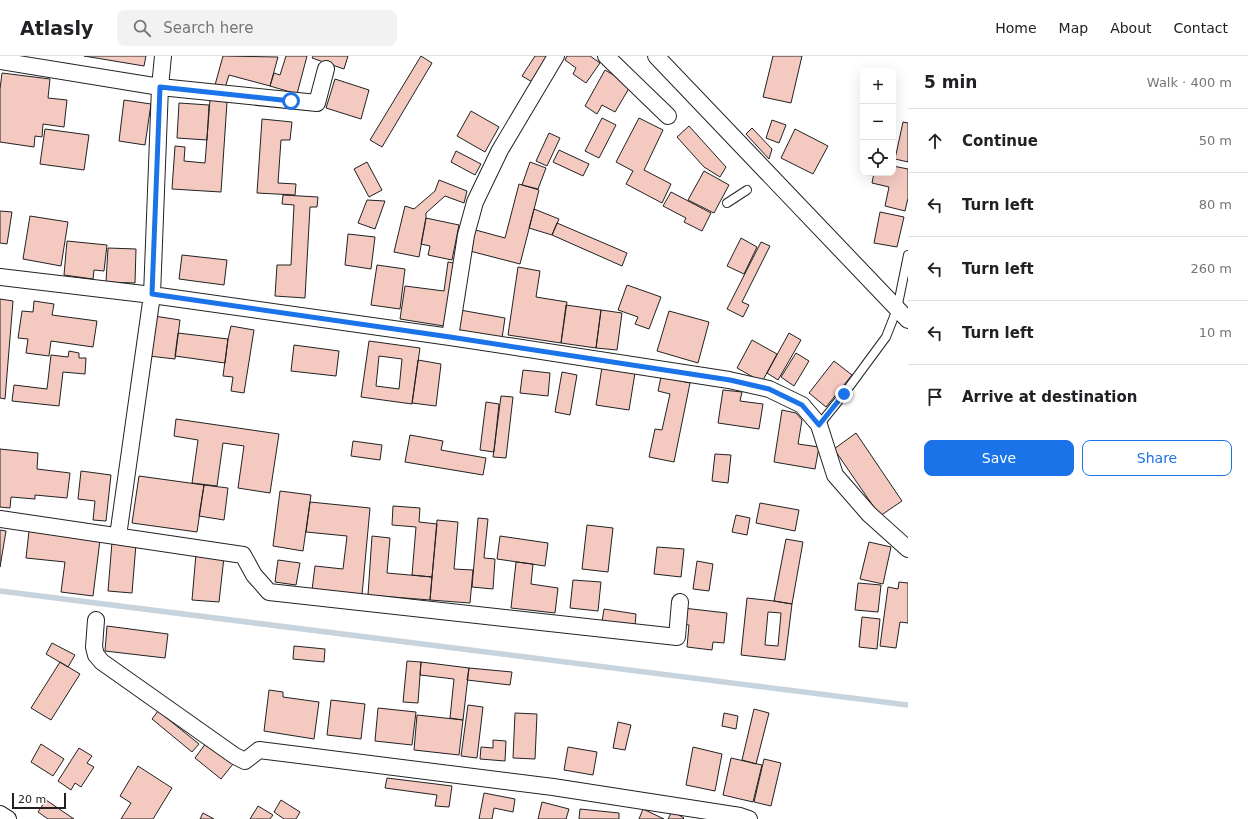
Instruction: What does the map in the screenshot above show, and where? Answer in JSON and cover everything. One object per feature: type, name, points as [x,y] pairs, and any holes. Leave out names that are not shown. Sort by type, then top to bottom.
[{"type":"street","points":[[118,536],[152,294],[160,87],[163,56]]},
{"type":"street","points":[[450,337],[466,235],[474,202],[500,150],[556,56]]},
{"type":"street","points":[[606,56],[668,116]]},
{"type":"street","points":[[656,56],[763,173],[903,314]]},
{"type":"street","points":[[0,61],[160,87],[317,104],[326,69]]},
{"type":"street","points":[[0,277],[152,294],[450,337],[730,380],[769,389],[802,405],[819,425],[835,475],[869,514],[908,548]]},
{"type":"street","points":[[0,519],[243,555],[254,576],[269,592],[677,638],[680,602]]},
{"type":"street","points":[[96,620],[94,647],[96,655],[102,662],[235,756],[245,761],[259,750],[553,787],[740,816],[750,819]]},
{"type":"street","points":[[0,814],[8,819]]},
{"type":"lane","points":[[727,203],[747,190]]},
{"type":"lane","points":[[819,425],[844,394],[903,314],[908,255]]},
{"type":"building","points":[[84,56],[146,56],[144,66]]},
{"type":"building","points":[[223,56],[278,57],[270,86],[229,75],[225,88],[215,85]]},
{"type":"building","points":[[286,56],[307,56],[297,94],[270,86],[274,73],[280,75]]},
{"type":"building","points":[[313,56],[348,56],[344,69],[312,58]]},
{"type":"building","points":[[421,56],[432,63],[382,147],[370,140]]},
{"type":"building","points":[[535,56],[550,56],[534,83],[522,76]]},
{"type":"building","points":[[567,56],[590,56],[600,63],[586,83],[573,74],[576,68],[565,60]]},
{"type":"building","points":[[773,56],[802,56],[791,103],[763,97]]},
{"type":"building","points":[[605,70],[631,85],[615,112],[602,105],[597,114],[585,106]]},
{"type":"building","points":[[2,73],[50,79],[48,98],[67,100],[64,127],[43,124],[42,137],[35,136],[34,147],[0,142],[0,89]]},
{"type":"building","points":[[335,79],[369,90],[361,119],[326,108]]},
{"type":"building","points":[[124,100],[151,104],[145,145],[119,141]]},
{"type":"building","points":[[210,100],[227,102],[221,192],[172,189],[175,146],[185,147],[184,161],[205,163]]},
{"type":"building","points":[[179,103],[209,105],[207,140],[177,138]]},
{"type":"building","points":[[471,111],[499,127],[485,152],[457,136]]},
{"type":"building","points":[[602,118],[616,125],[599,158],[585,151]]},
{"type":"building","points":[[639,118],[663,130],[644,170],[671,184],[662,203],[626,184],[633,171],[616,162]]},
{"type":"building","points":[[262,119],[292,122],[290,140],[281,140],[278,183],[296,184],[295,195],[257,193]]},
{"type":"building","points":[[772,120],[786,125],[779,143],[766,138]]},
{"type":"building","points":[[903,122],[908,123],[908,162],[896,159]]},
{"type":"building","points":[[689,126],[726,167],[720,177],[704,167],[677,137]]},
{"type":"building","points":[[752,128],[772,149],[769,159],[746,134]]},
{"type":"building","points":[[45,129],[89,135],[84,170],[40,164]]},
{"type":"building","points":[[795,129],[828,146],[813,174],[781,158]]},
{"type":"building","points":[[549,133],[560,138],[547,166],[536,161]]},
{"type":"building","points":[[559,150],[589,164],[583,176],[553,162]]},
{"type":"building","points":[[456,151],[481,164],[475,175],[451,162]]},
{"type":"building","points":[[367,162],[382,190],[369,197],[354,169]]},
{"type":"building","points":[[530,162],[546,168],[538,189],[522,185]]},
{"type":"building","points":[[896,167],[908,169],[908,198],[905,211],[885,206],[889,187],[872,183],[873,176],[896,176]]},
{"type":"building","points":[[704,171],[729,185],[714,213],[688,200]]},
{"type":"building","points":[[439,180],[467,191],[464,203],[445,196],[426,213],[419,257],[394,252],[405,206],[414,209],[435,191]]},
{"type":"building","points":[[519,184],[539,190],[520,264],[466,250],[472,229],[505,238]]},
{"type":"building","points":[[671,192],[711,213],[702,231],[684,222],[686,218],[663,206]]},
{"type":"building","points":[[283,195],[318,197],[317,207],[310,207],[305,298],[275,296],[277,265],[291,265],[294,205],[282,204]]},
{"type":"building","points":[[367,200],[385,201],[375,229],[358,223]]},
{"type":"building","points":[[534,209],[559,219],[552,235],[529,228]]},
{"type":"building","points":[[0,211],[12,212],[7,244],[0,243]]},
{"type":"building","points":[[880,212],[904,217],[897,247],[874,243]]},
{"type":"building","points":[[30,216],[68,222],[61,266],[23,259]]},
{"type":"building","points":[[426,218],[459,225],[452,260],[428,255],[430,246],[421,244]]},
{"type":"building","points":[[557,223],[627,253],[622,266],[552,235]]},
{"type":"building","points":[[348,234],[375,237],[371,269],[345,265]]},
{"type":"building","points":[[741,238],[757,247],[744,274],[727,266]]},
{"type":"building","points":[[67,241],[107,245],[104,271],[94,270],[93,279],[64,275]]},
{"type":"building","points":[[761,242],[770,246],[742,302],[749,305],[743,317],[727,309]]},
{"type":"building","points":[[108,248],[136,249],[135,283],[106,282]]},
{"type":"building","points":[[182,255],[227,260],[224,285],[179,279]]},
{"type":"building","points":[[448,262],[459,264],[450,327],[400,319],[405,286],[444,291]]},
{"type":"building","points":[[377,265],[405,269],[400,309],[371,305]]},
{"type":"building","points":[[518,267],[540,271],[536,297],[567,302],[561,343],[508,335]]},
{"type":"building","points":[[627,285],[661,297],[649,329],[635,324],[638,317],[618,310]]},
{"type":"building","points":[[0,299],[13,301],[5,399],[0,398]]},
{"type":"building","points":[[34,301],[54,304],[52,315],[97,321],[93,347],[51,341],[49,356],[26,353],[28,339],[18,338],[22,311],[33,312]]},
{"type":"building","points":[[566,305],[601,310],[596,348],[561,343]]},
{"type":"building","points":[[460,310],[505,318],[502,338],[457,330]]},
{"type":"building","points":[[601,310],[622,313],[617,350],[596,348]]},
{"type":"building","points":[[669,311],[709,322],[698,363],[657,351]]},
{"type":"building","points":[[154,316],[180,320],[175,359],[149,356]]},
{"type":"building","points":[[231,326],[254,330],[244,393],[231,391],[233,377],[223,376]]},
{"type":"building","points":[[178,333],[228,339],[225,363],[175,356]]},
{"type":"building","points":[[789,333],[801,340],[778,380],[767,373]]},
{"type":"building","points":[[752,340],[777,354],[762,382],[737,368]]},
{"type":"building","points":[[369,341],[420,348],[412,404],[361,397]],"holes":[[[379,356],[402,359],[399,389],[376,386]]]},
{"type":"building","points":[[294,345],[339,351],[336,376],[291,371]]},
{"type":"building","points":[[69,351],[79,353],[79,358],[86,358],[85,374],[63,372],[59,406],[12,401],[14,385],[47,389],[51,355],[68,357]]},
{"type":"building","points":[[796,353],[809,361],[794,386],[781,377]]},
{"type":"building","points":[[418,360],[441,364],[436,406],[412,403]]},
{"type":"building","points":[[834,361],[852,375],[826,407],[809,393]]},
{"type":"building","points":[[602,367],[635,373],[629,410],[596,405]]},
{"type":"building","points":[[523,370],[550,373],[548,396],[520,393]]},
{"type":"building","points":[[562,372],[577,375],[570,415],[555,412]]},
{"type":"building","points":[[661,377],[690,383],[674,462],[649,457],[655,429],[662,430],[670,394],[658,391]]},
{"type":"building","points":[[723,390],[742,392],[740,401],[763,404],[759,429],[718,423]]},
{"type":"building","points":[[501,396],[513,397],[506,458],[493,457]]},
{"type":"building","points":[[486,402],[499,404],[494,452],[480,450]]},
{"type":"building","points":[[782,410],[796,413],[802,420],[798,444],[819,447],[815,469],[774,462]]},
{"type":"building","points":[[176,419],[279,434],[270,493],[238,488],[244,446],[223,443],[217,486],[192,483],[198,440],[174,436]]},
{"type":"building","points":[[856,433],[902,501],[880,516],[834,449]]},
{"type":"building","points":[[410,435],[443,441],[441,450],[486,458],[483,475],[405,462]]},
{"type":"building","points":[[353,441],[382,445],[380,460],[351,456]]},
{"type":"building","points":[[0,449],[38,453],[37,469],[70,473],[67,498],[35,495],[35,499],[11,497],[10,508],[0,507]]},
{"type":"building","points":[[715,454],[731,455],[728,483],[712,481]]},
{"type":"building","points":[[81,471],[111,475],[106,521],[93,520],[95,501],[78,499]]},
{"type":"building","points":[[139,476],[204,485],[197,532],[132,523]]},
{"type":"building","points":[[204,485],[228,488],[224,520],[199,516]]},
{"type":"building","points":[[280,491],[311,495],[303,551],[273,546]]},
{"type":"building","points":[[310,502],[370,508],[362,595],[312,590],[315,566],[343,569],[347,536],[306,532]]},
{"type":"building","points":[[760,503],[799,510],[795,531],[756,523]]},
{"type":"building","points":[[393,506],[420,508],[419,522],[437,524],[432,577],[412,575],[416,527],[392,525]]},
{"type":"building","points":[[736,515],[750,518],[747,535],[732,532]]},
{"type":"building","points":[[478,518],[488,519],[484,558],[495,559],[493,589],[472,587]]},
{"type":"building","points":[[437,520],[458,522],[454,569],[473,570],[470,603],[430,600]]},
{"type":"building","points":[[587,525],[613,528],[608,572],[582,569]]},
{"type":"building","points":[[0,530],[6,531],[0,567]]},
{"type":"building","points":[[29,531],[100,540],[93,596],[61,592],[65,562],[26,558]]},
{"type":"building","points":[[372,536],[390,538],[387,573],[432,577],[430,600],[368,595]]},
{"type":"building","points":[[500,536],[548,543],[545,566],[497,559]]},
{"type":"building","points":[[786,539],[803,542],[792,604],[774,601]]},
{"type":"building","points":[[112,542],[136,544],[132,593],[108,591]]},
{"type":"building","points":[[869,542],[891,547],[883,584],[860,579]]},
{"type":"building","points":[[657,547],[684,549],[681,577],[654,574]]},
{"type":"building","points":[[196,554],[224,557],[219,602],[192,600]]},
{"type":"building","points":[[278,560],[300,563],[296,585],[275,582]]},
{"type":"building","points":[[697,561],[713,564],[709,591],[693,589]]},
{"type":"building","points":[[516,562],[533,564],[531,584],[558,588],[555,613],[511,608]]},
{"type":"building","points":[[573,580],[601,582],[598,611],[570,608]]},
{"type":"building","points":[[899,582],[908,583],[908,623],[900,622],[896,648],[880,646],[888,587],[898,589]]},
{"type":"building","points":[[858,583],[881,585],[878,612],[855,610]]},
{"type":"building","points":[[747,598],[792,604],[785,660],[741,655]],"holes":[[[768,612],[781,613],[778,646],[765,645]]]},
{"type":"building","points":[[683,608],[727,613],[724,643],[713,642],[712,650],[687,647],[689,625],[682,624]]},
{"type":"building","points":[[604,609],[636,614],[635,626],[602,622]]},
{"type":"building","points":[[862,617],[880,619],[877,649],[859,647]]},
{"type":"building","points":[[107,626],[168,634],[165,658],[105,651]]},
{"type":"building","points":[[52,643],[75,655],[68,667],[46,654]]},
{"type":"building","points":[[294,646],[325,649],[324,662],[293,659]]},
{"type":"building","points":[[407,661],[421,662],[418,703],[403,702]]},
{"type":"building","points":[[60,662],[80,674],[51,720],[31,708]]},
{"type":"building","points":[[421,662],[469,668],[463,720],[450,718],[454,679],[420,675]]},
{"type":"building","points":[[469,668],[512,672],[510,685],[467,680]]},
{"type":"building","points":[[269,690],[283,692],[283,697],[319,702],[314,739],[264,731]]},
{"type":"building","points":[[331,700],[365,704],[361,739],[327,735]]},
{"type":"building","points":[[468,705],[483,707],[477,758],[461,756]]},
{"type":"building","points":[[378,708],[416,712],[412,745],[375,741]]},
{"type":"building","points":[[754,709],[769,713],[756,764],[742,760]]},
{"type":"building","points":[[158,711],[199,744],[192,752],[152,719]]},
{"type":"building","points":[[515,713],[537,714],[535,759],[513,758]]},
{"type":"building","points":[[724,713],[738,716],[736,729],[722,726]]},
{"type":"building","points":[[417,715],[463,720],[459,755],[414,750]]},
{"type":"building","points":[[618,722],[631,725],[625,750],[613,748]]},
{"type":"building","points":[[493,740],[506,741],[505,761],[480,759],[481,747],[493,748]]},
{"type":"building","points":[[206,743],[233,764],[221,779],[195,758]]},
{"type":"building","points":[[41,744],[64,759],[53,776],[31,762]]},
{"type":"building","points":[[568,747],[597,752],[593,775],[564,770]]},
{"type":"building","points":[[693,747],[722,754],[715,791],[686,785]]},
{"type":"building","points":[[79,748],[92,756],[87,763],[94,767],[81,787],[75,783],[71,790],[58,781]]},
{"type":"building","points":[[731,758],[762,765],[753,802],[723,795]]},
{"type":"building","points":[[764,759],[781,763],[771,806],[754,802]]},
{"type":"building","points":[[138,766],[172,788],[153,819],[121,819],[131,803],[120,796]]},
{"type":"building","points":[[387,778],[452,786],[449,807],[435,806],[437,795],[385,788]]},
{"type":"building","points":[[484,793],[515,799],[513,812],[494,808],[492,819],[479,819]]},
{"type":"building","points":[[46,800],[74,819],[48,819],[38,812]]},
{"type":"building","points":[[281,800],[300,812],[296,819],[284,819],[274,812]]},
{"type":"building","points":[[542,802],[569,809],[566,819],[538,819]]},
{"type":"building","points":[[258,806],[273,815],[270,819],[250,819]]},
{"type":"building","points":[[580,809],[619,813],[619,819],[579,819]]},
{"type":"building","points":[[643,809],[664,819],[639,819]]},
{"type":"building","points":[[672,811],[684,818],[668,819]]},
{"type":"building","points":[[203,813],[214,819],[200,819]]},
{"type":"waterway","points":[[0,591],[908,705]]},
{"type":"route","points":[[291,101],[160,87],[152,294],[450,337],[730,380],[769,389],[802,405],[819,425],[844,394]]}]
